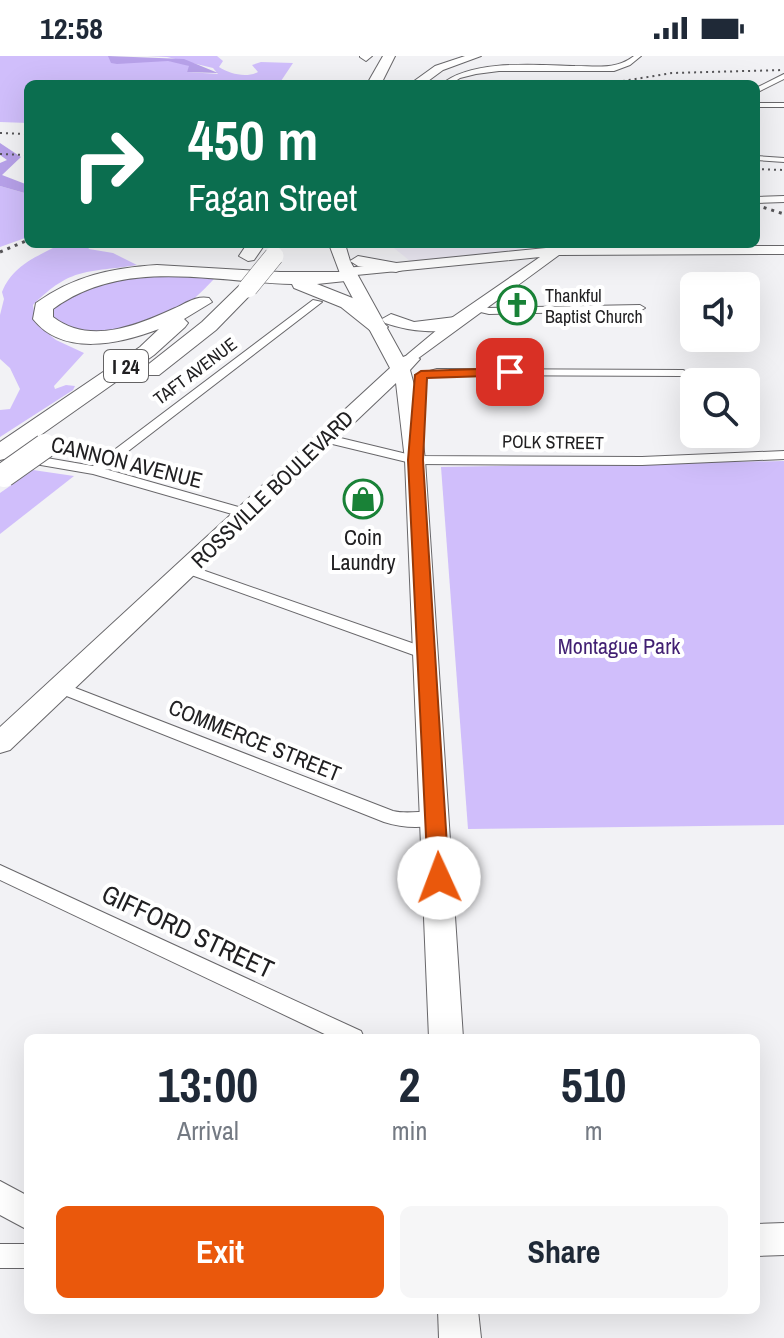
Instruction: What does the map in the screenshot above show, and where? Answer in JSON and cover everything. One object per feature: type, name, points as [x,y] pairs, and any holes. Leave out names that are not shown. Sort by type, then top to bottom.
[{"type":"highway","points":[[374,80],[381,56]]},
{"type":"highway","points":[[375,80],[389,56]]},
{"type":"highway","name":"I 24","points":[[5,460],[147,351],[225,283],[252,250]]},
{"type":"highway","name":"I 24","points":[[5,460],[45,446],[160,366],[209,326],[248,288],[278,250]]},
{"type":"highway","points":[[202,302],[153,327],[125,334],[86,337],[67,334],[50,328],[43,319],[43,307],[51,299],[67,289],[109,276],[180,270],[279,278],[356,271]]},
{"type":"highway","points":[[279,278],[348,303],[384,323]]},
{"type":"main road","points":[[407,80],[420,69],[455,56]]},
{"type":"main road","points":[[422,80],[439,68],[476,56]]},
{"type":"main road","points":[[340,248],[412,366],[446,1034]]},
{"type":"main road","points":[[353,248],[356,271]]},
{"type":"main road","points":[[356,271],[524,259],[560,248]]},
{"type":"main road","points":[[356,271],[560,248],[784,250]]},
{"type":"main road","name":"ROSSVILLE BOULEVARD","points":[[0,743],[364,401],[412,366],[455,322],[560,248]]},
{"type":"main road","points":[[384,323],[413,327],[455,322]]},
{"type":"main road","points":[[412,366],[407,399],[415,460]]},
{"type":"main road","points":[[364,401],[393,394],[407,399]]},
{"type":"main road","points":[[0,1197],[24,1212]]},
{"type":"main road","points":[[760,1240],[784,1239]]},
{"type":"main road","points":[[458,1314],[460,1338]]},
{"type":"street","points":[[451,80],[458,74],[490,69],[614,69],[638,56]]},
{"type":"street","points":[[760,89],[784,76]]},
{"type":"street","points":[[760,105],[784,105]]},
{"type":"street","points":[[760,158],[780,161]]},
{"type":"street","points":[[760,200],[784,199]]},
{"type":"street","name":"TAFT AVENUE","points":[[95,470],[317,302]]},
{"type":"street","points":[[476,308],[492,311],[640,308]]},
{"type":"street","points":[[412,366],[437,372],[680,373]]},
{"type":"street","name":"POLK STREET","points":[[324,438],[415,460],[642,461],[784,455]]},
{"type":"street","name":"CANNON AVENUE","points":[[5,460],[95,470],[244,513]]},
{"type":"street","points":[[188,569],[427,654]]},
{"type":"street","name":"COMMERCE STREET","points":[[60,687],[390,817],[407,821],[437,818]]},
{"type":"street","name":"GIFFORD STREET","points":[[0,872],[345,1034]]},
{"type":"street","points":[[0,1256],[24,1256]]},
{"type":"shaded area","points":[[108,56],[184,59],[218,73],[187,72],[189,66],[168,61],[117,64],[111,63]]},
{"type":"shaded area","points":[[0,143],[21,157],[2,175],[24,183],[24,193],[0,186],[0,163],[7,160],[0,155]]},
{"type":"shaded area","points":[[394,248],[541,248],[538,251],[410,261]]},
{"type":"green space","points":[[0,56],[112,56],[109,57],[161,60],[190,66],[187,72],[218,74],[213,68],[167,57],[147,56],[217,56],[223,61],[219,67],[243,75],[258,72],[252,65],[261,62],[293,63],[282,80],[24,80],[24,123],[0,122]]},
{"type":"green space","points":[[0,186],[24,193],[24,238],[0,247]]},
{"type":"green space","points":[[53,248],[88,248],[113,253],[137,265],[70,277],[33,305],[36,324],[56,340],[84,353],[54,386],[55,389],[75,386],[73,390],[0,437],[0,410],[10,409],[20,389],[10,368],[0,359],[2,292],[12,275]]},
{"type":"green space","points":[[218,275],[184,306],[133,328],[99,332],[83,330],[67,326],[53,317],[55,304],[113,281]]},
{"type":"green space","name":"Montague Park","points":[[784,461],[784,825],[468,829],[441,467]]},
{"type":"green space","points":[[33,470],[74,476],[0,534],[0,493]]},
{"type":"railway","points":[[629,80],[672,73],[784,70]]},
{"type":"railway","points":[[0,133],[24,134]]},
{"type":"railway","points":[[0,154],[24,155]]},
{"type":"railway","points":[[760,169],[784,170]]},
{"type":"railway","points":[[760,206],[784,214]]},
{"type":"railway","points":[[0,252],[24,242]]},
{"type":"place","name":"Thankful Baptist Church","points":[[517,305]]},
{"type":"place","name":"Coin Laundry","points":[[363,499]]},
{"type":"route","points":[[439,878],[415,460],[421,375],[437,372],[510,372]]}]
